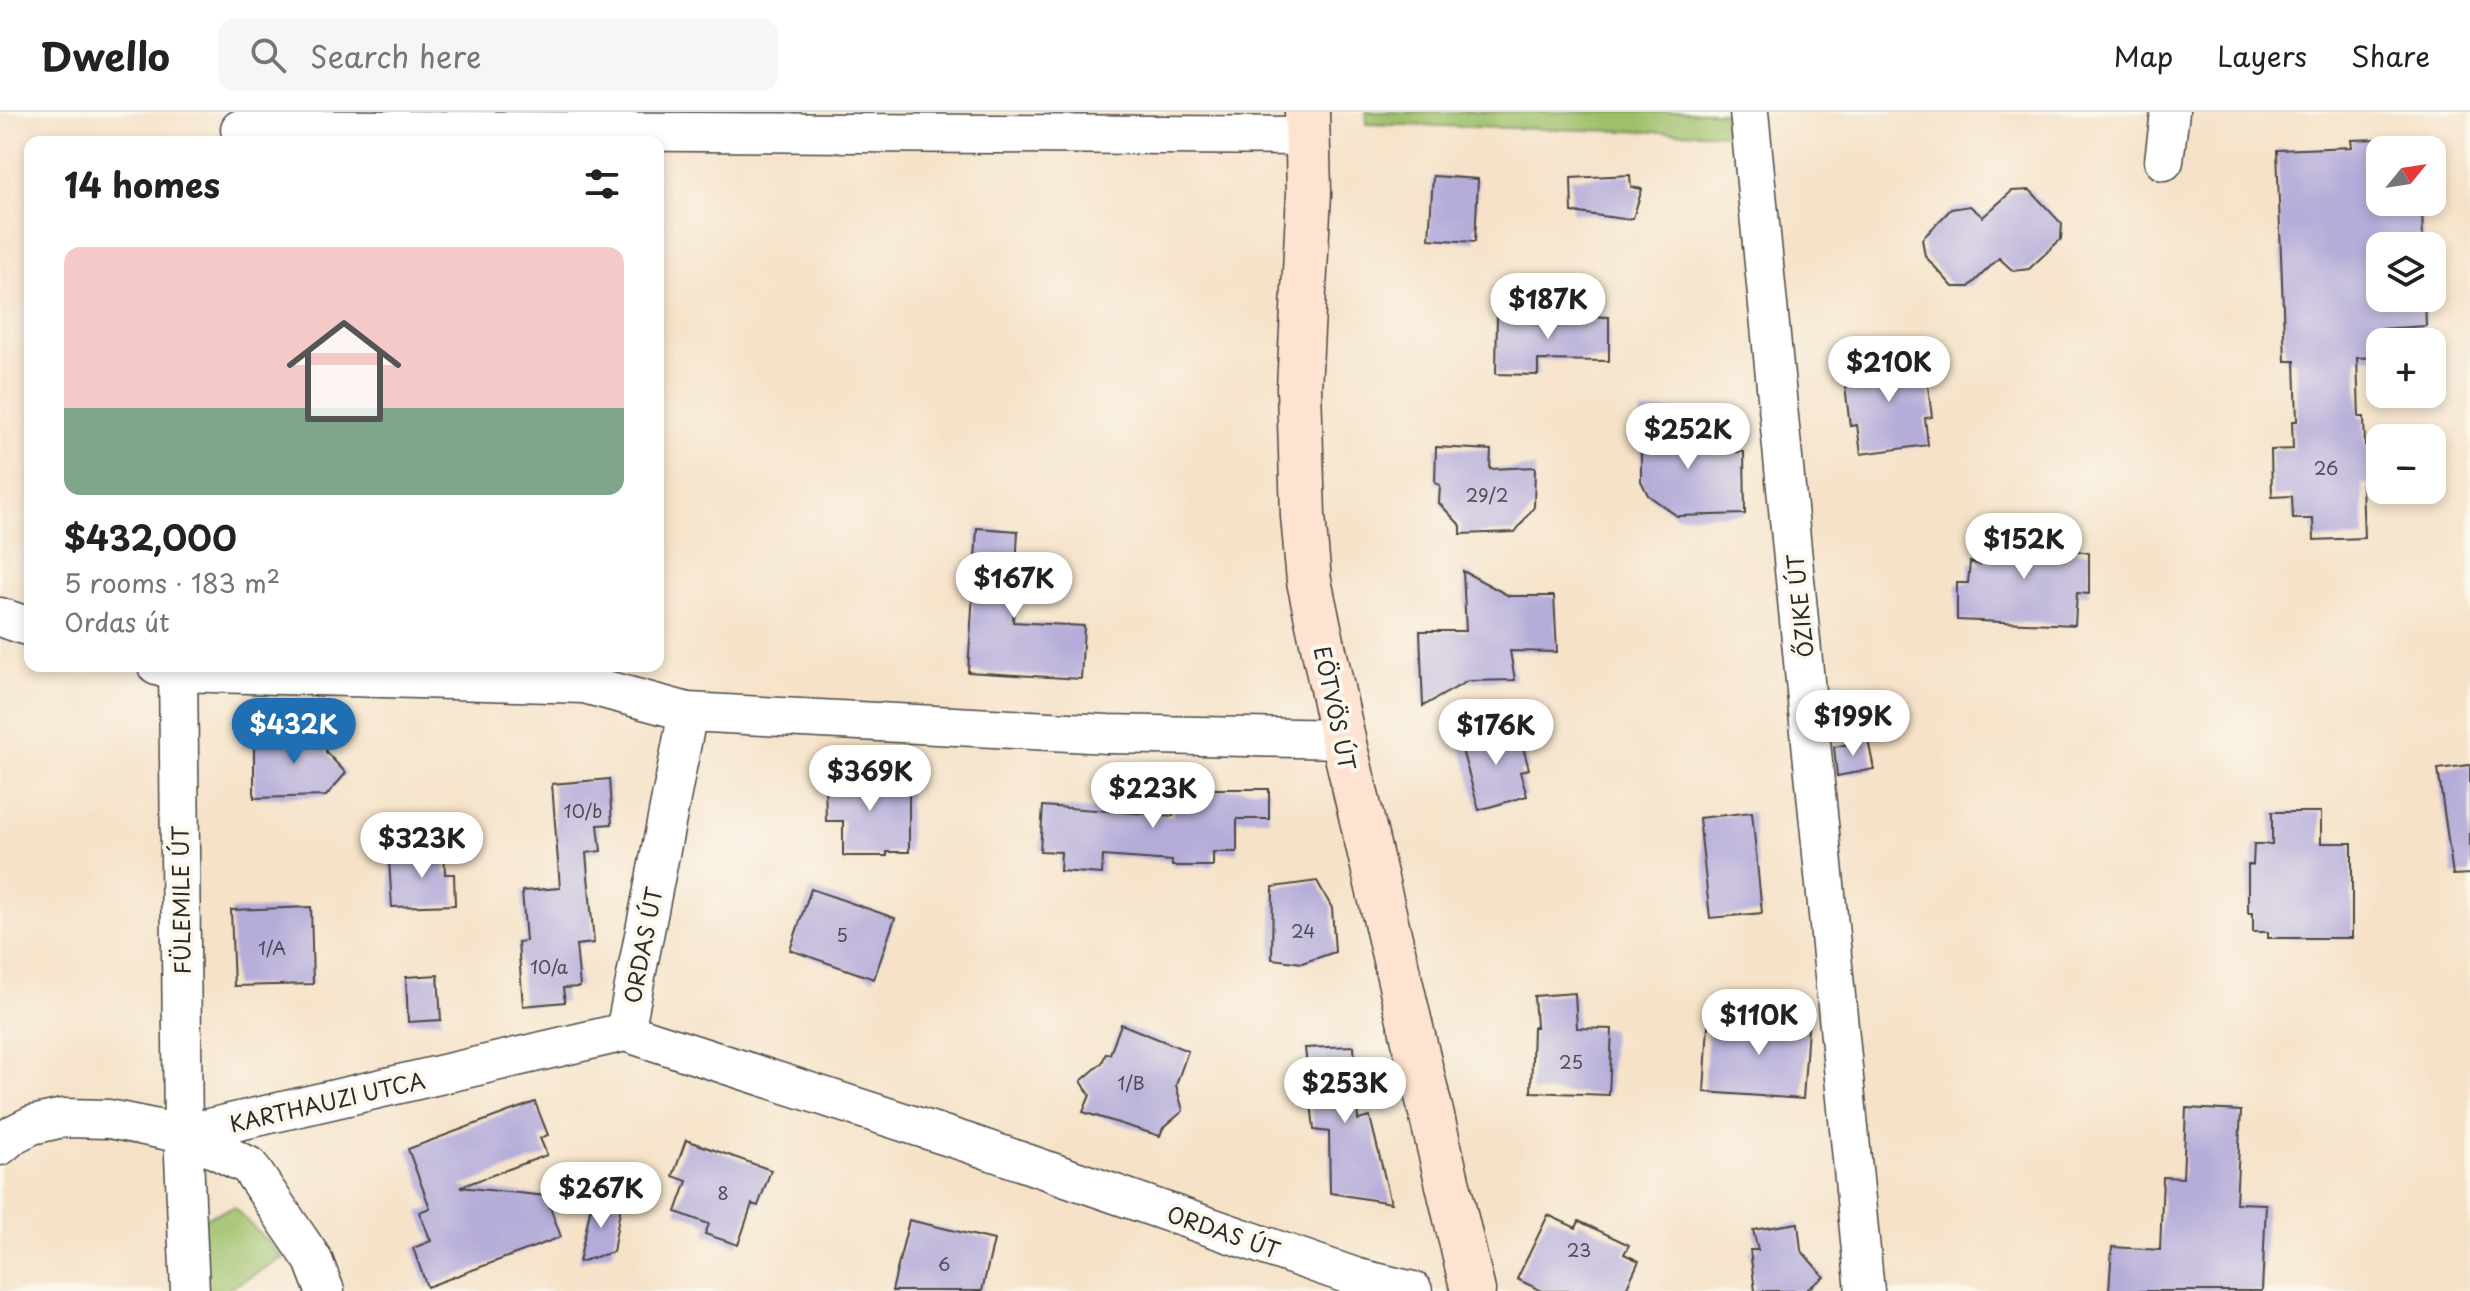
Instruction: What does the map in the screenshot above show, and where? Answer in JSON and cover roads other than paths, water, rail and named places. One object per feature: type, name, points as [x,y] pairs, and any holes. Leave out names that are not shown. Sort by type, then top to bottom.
[{"type":"street","name":"ŐZIKE ÚT","points":[[1749,112],[1865,1291]]},
{"type":"street","points":[[2164,161],[2170,112]]},
{"type":"street","points":[[241,128],[1307,124]]},
{"type":"street","name":"EÖTVÖS ÚT","points":[[1307,124],[1309,193],[1299,388],[1303,516],[1309,581],[1343,739],[1473,1291]]},
{"type":"street","points":[[0,617],[24,625]]},
{"type":"street","name":"FÜLEMILE ÚT","points":[[170,672],[183,1134]]},
{"type":"street","points":[[274,672],[584,684],[688,712],[1108,734],[1343,739]]},
{"type":"street","name":"ORDAS ÚT","points":[[688,712],[625,1032],[968,1143],[1358,1278],[1413,1291]]},
{"type":"street","name":"KARTHAUZI UTCA","points":[[183,1134],[625,1032]]},
{"type":"street","points":[[0,1146],[32,1125],[63,1118],[109,1119],[183,1134],[249,1166],[313,1260],[325,1291]]},
{"type":"street","points":[[183,1134],[190,1291]]}]
